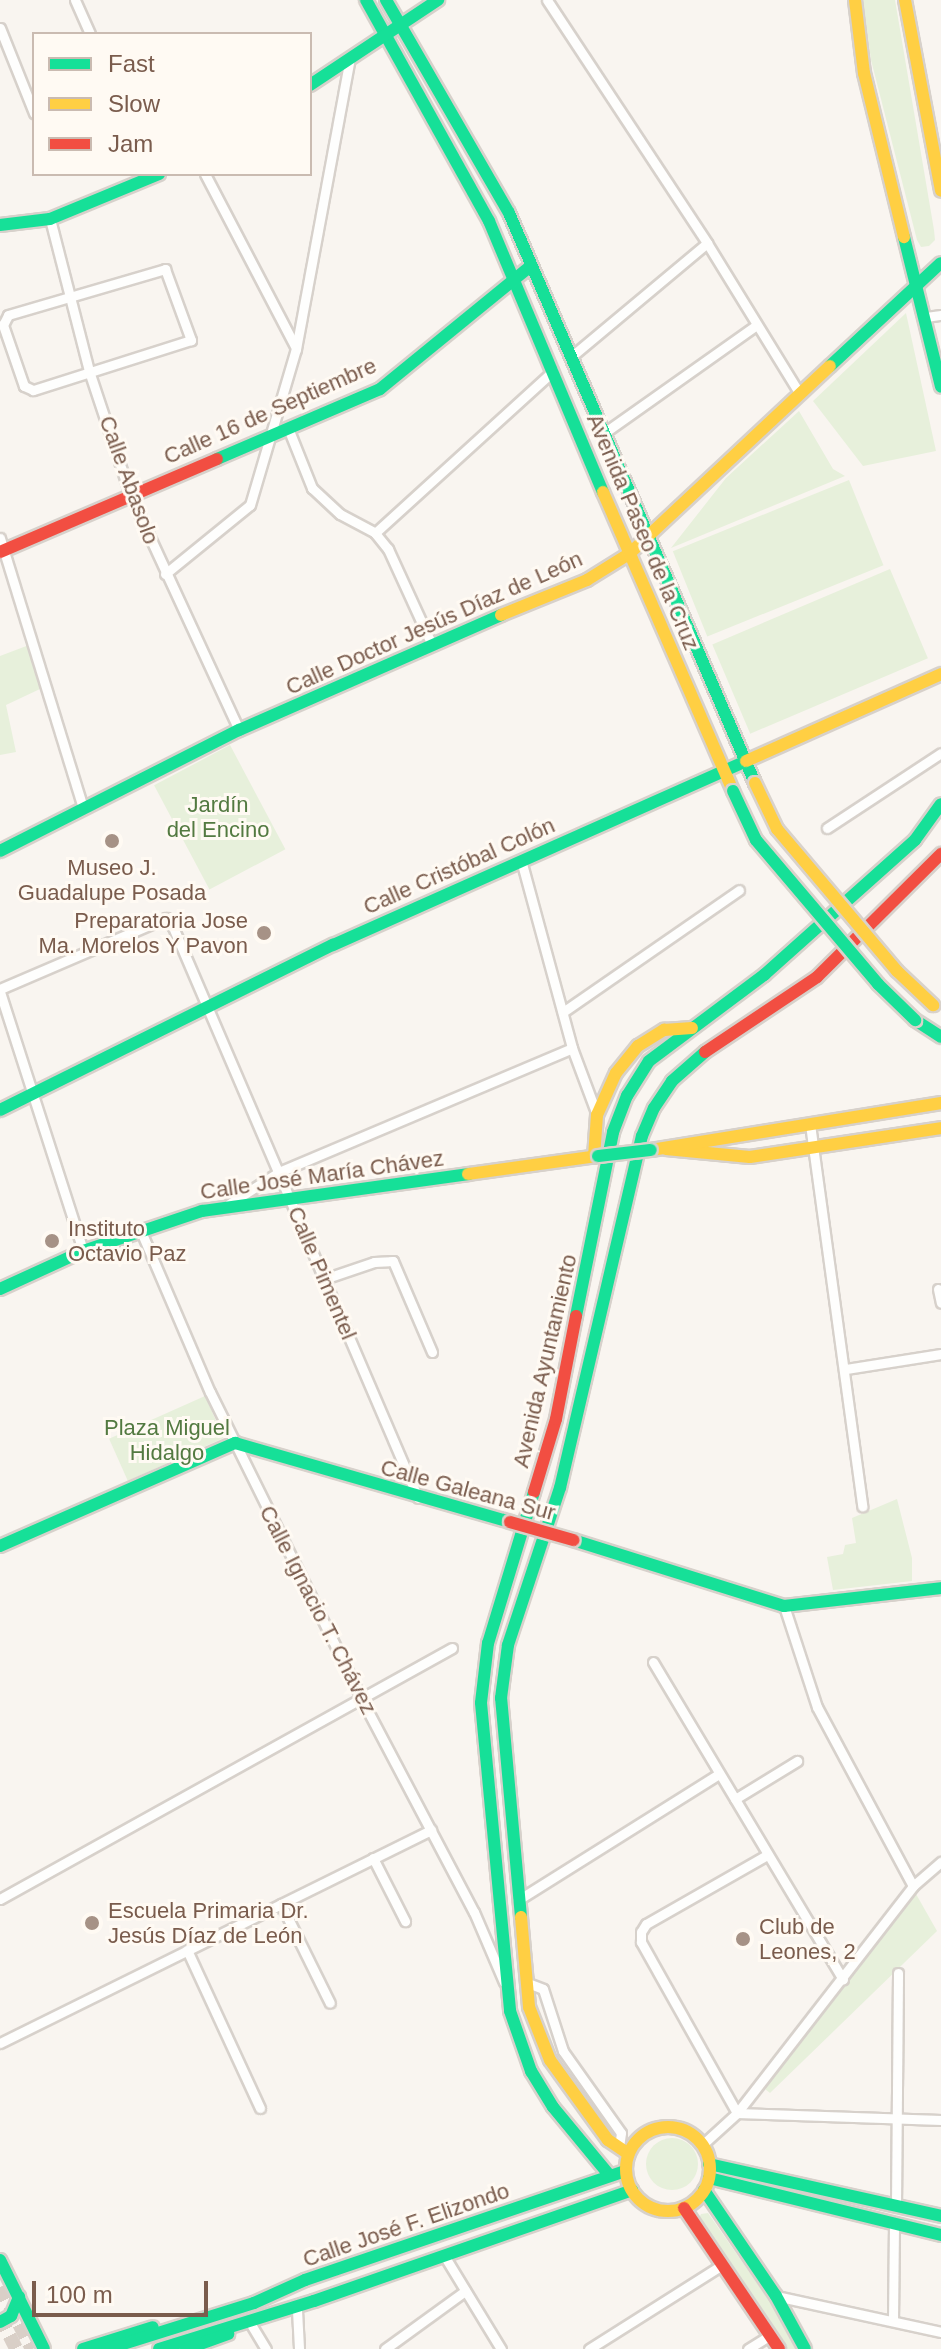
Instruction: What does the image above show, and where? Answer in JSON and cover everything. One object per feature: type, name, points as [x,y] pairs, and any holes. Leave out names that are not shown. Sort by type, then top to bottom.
[{"type":"main road","name":"Avenida Paseo de la Cruz","points":[[366,0],[489,221],[629,554],[756,840],[878,984],[915,1020],[941,1037]]},
{"type":"main road","name":"Avenida Paseo de la Cruz","points":[[386,0],[509,213],[744,760],[777,829],[897,971],[937,1008]]},
{"type":"main road","points":[[312,84],[438,0]]},
{"type":"main road","points":[[855,0],[864,73],[941,386]]},
{"type":"main road","points":[[905,0],[941,191]]},
{"type":"main road","points":[[0,225],[50,219],[154,176]]},
{"type":"main road","name":"Calle Doctor Jesús Díaz de León","points":[[0,851],[239,730],[431,643],[587,580],[629,554],[941,263]]},
{"type":"main road","name":"Calle 16 de Septiembre","points":[[2,546],[380,389],[531,266]]},
{"type":"main road","name":"Calle Cristóbal Colón","points":[[0,1110],[207,1006],[521,860],[941,674]]},
{"type":"main road","name":"Avenida Ayuntamiento","points":[[610,2176],[568,2128],[531,2071],[517,2037],[506,1986],[481,1703],[488,1643],[556,1419],[613,1132],[627,1096],[649,1061],[764,975],[915,840],[941,804]]},
{"type":"main road","name":"Avenida Ayuntamiento","points":[[624,2151],[584,2113],[550,2060],[535,2028],[525,1982],[501,1698],[508,1645],[560,1488],[642,1136],[654,1108],[672,1081],[708,1049],[817,977],[941,854]]},
{"type":"main road","points":[[596,1157],[597,1115],[616,1073],[638,1046],[664,1030],[692,1028]]},
{"type":"main road","name":"Calle José María Chávez","points":[[0,1289],[140,1229],[226,1206],[290,1200],[657,1149],[941,1103]]},
{"type":"main road","name":"Calle José María Chávez","points":[[657,1149],[750,1157],[941,1128]]},
{"type":"main road","points":[[0,1546],[235,1443]]},
{"type":"main road","name":"Calle Galeana Sur","points":[[235,1443],[573,1540],[784,1606],[941,1588]]},
{"type":"main road","points":[[658,2128],[678,2128],[702,2145],[709,2164],[706,2184],[684,2208],[655,2209],[632,2190],[624,2151],[640,2138],[658,2128]]},
{"type":"main road","points":[[709,2164],[941,2216]]},
{"type":"main road","name":"Calle José F. Elizondo","points":[[103,2347],[254,2303],[305,2280],[626,2171]]},
{"type":"main road","points":[[706,2184],[941,2235]]},
{"type":"main road","points":[[706,2184],[776,2296],[805,2349]]},
{"type":"main road","name":"Calle José F. Elizondo","points":[[159,2349],[255,2322],[632,2190]]},
{"type":"main road","points":[[684,2208],[779,2349]]},
{"type":"main road","points":[[0,2260],[44,2349]]},
{"type":"main road","points":[[83,2349],[103,2347],[305,2280]]},
{"type":"main road","points":[[0,2322],[11,2316],[19,2297]]},
{"type":"main road","points":[[186,2349],[255,2322],[297,2310],[314,2301]]},
{"type":"street","points":[[75,0],[89,32]]},
{"type":"street","points":[[547,0],[707,243],[755,326],[800,394]]},
{"type":"street","points":[[0,28],[32,108]]},
{"type":"street","points":[[165,574],[250,505],[273,436],[296,349],[350,59]]},
{"type":"street","points":[[206,176],[296,349]]},
{"type":"street","name":"Calle Abasolo","points":[[50,219],[89,371],[130,494],[239,730]]},
{"type":"street","points":[[572,356],[707,243]]},
{"type":"street","points":[[165,269],[192,335],[187,342],[28,390],[3,325],[8,315],[68,296],[165,269]]},
{"type":"street","points":[[926,317],[941,315]]},
{"type":"street","points":[[604,433],[755,326]]},
{"type":"street","points":[[375,533],[553,371]]},
{"type":"street","points":[[288,428],[312,488],[340,514],[375,533],[388,549],[431,643]]},
{"type":"street","points":[[2,546],[83,808]]},
{"type":"street","points":[[827,828],[941,753]]},
{"type":"street","points":[[521,860],[572,1048],[597,1115]]},
{"type":"street","points":[[563,1012],[739,890]]},
{"type":"street","name":"Calle Pimentel","points":[[0,990],[166,918],[207,1006],[418,1498]]},
{"type":"street","points":[[0,990],[83,1251]]},
{"type":"street","points":[[226,1206],[279,1172],[572,1048]]},
{"type":"street","points":[[810,1124],[846,1369],[862,1506]]},
{"type":"street","name":"Calle Ignacio T. Chávez","points":[[140,1229],[235,1443],[361,1698],[474,1912],[506,1986]]},
{"type":"street","points":[[324,1279],[374,1262],[393,1261],[432,1352]]},
{"type":"street","points":[[938,1289],[941,1303]]},
{"type":"street","points":[[846,1369],[941,1354]]},
{"type":"street","points":[[784,1606],[817,1707],[913,1886]]},
{"type":"street","points":[[0,1899],[452,1648]]},
{"type":"street","points":[[653,1662],[843,1979]]},
{"type":"street","points":[[735,1799],[797,1761]]},
{"type":"street","points":[[518,1900],[719,1774]]},
{"type":"street","points":[[0,2043],[431,1830]]},
{"type":"street","points":[[737,2113],[641,1942],[641,1932],[646,1924],[767,1855]]},
{"type":"street","points":[[373,1858],[405,1921]]},
{"type":"street","points":[[702,2145],[737,2113],[913,1886],[941,1862]]},
{"type":"street","points":[[281,1904],[330,2003]]},
{"type":"street","points":[[187,1950],[260,2108]]},
{"type":"street","points":[[896,2205],[898,1973]]},
{"type":"street","points":[[737,2113],[941,2120]]},
{"type":"street","points":[[893,2321],[894,2224]]},
{"type":"street","points":[[445,2257],[501,2349]]},
{"type":"street","points":[[589,2349],[722,2265]]},
{"type":"street","points":[[385,2349],[465,2291]]},
{"type":"street","points":[[776,2296],[940,2334]]},
{"type":"street","points":[[297,2310],[299,2349]]},
{"type":"street","points":[[255,2322],[266,2349]]},
{"type":"street","points":[[748,2349],[770,2335]]},
{"type":"green space","points":[[863,0],[895,0],[934,230],[935,240],[929,246],[921,247],[917,240],[871,60]]},
{"type":"green space","points":[[906,313],[936,451],[863,466],[813,401]]},
{"type":"green space","points":[[799,411],[833,469],[845,476],[671,548],[726,478]]},
{"type":"green space","points":[[849,480],[883,565],[707,636],[673,551]]},
{"type":"green space","points":[[890,569],[928,658],[750,734],[712,644]]},
{"type":"green space","points":[[29,645],[40,689],[6,705],[16,752],[0,755],[0,656]]},
{"type":"green space","name":"Jardín del Encino","points":[[230,745],[285,849],[209,890],[154,785]]},
{"type":"green space","name":"Plaza Miguel Hidalgo","points":[[205,1396],[224,1438],[128,1481],[109,1439]]},
{"type":"green space","points":[[897,1499],[912,1558],[912,1581],[833,1590],[827,1557],[843,1554],[845,1545],[856,1543],[852,1518]]},
{"type":"green space","points":[[916,1894],[937,1931],[770,2093],[765,2089]]},
{"type":"green space","points":[[672,2138],[691,2145],[698,2164],[691,2183],[672,2190],[653,2183],[646,2164],[653,2145]]},
{"type":"green space","points":[[708,2213],[803,2349],[787,2349],[698,2220],[701,2214]]},
{"type":"tunnel","points":[[0,2287],[32,2349]]},
{"type":"tunnel","points":[[0,2317],[16,2349]]},
{"type":"traffic: fast","points":[[366,0],[489,221],[603,492]]},
{"type":"traffic: fast","points":[[386,0],[509,213],[755,783]]},
{"type":"traffic: fast","points":[[312,84],[438,0]]},
{"type":"traffic: fast","points":[[0,225],[50,219],[154,176]]},
{"type":"traffic: fast","points":[[904,237],[941,386]]},
{"type":"traffic: fast","points":[[830,366],[941,263]]},
{"type":"traffic: fast","points":[[217,459],[380,389],[531,266]]},
{"type":"traffic: fast","points":[[0,851],[239,730],[501,615]]},
{"type":"traffic: fast","points":[[0,1110],[333,945],[746,761]]},
{"type":"traffic: fast","points":[[733,791],[756,840],[878,984],[915,1020]]},
{"type":"traffic: fast","points":[[576,1316],[613,1132],[627,1096],[649,1061],[764,975],[915,840],[941,804]]},
{"type":"traffic: fast","points":[[915,1020],[941,1037]]},
{"type":"traffic: fast","points":[[521,1917],[501,1698],[508,1645],[560,1488],[642,1136],[654,1108],[672,1081],[705,1052]]},
{"type":"traffic: fast","points":[[598,1156],[651,1150]]},
{"type":"traffic: fast","points":[[0,1289],[83,1251],[202,1211],[468,1174]]},
{"type":"traffic: fast","points":[[0,1546],[235,1443],[510,1522]]},
{"type":"traffic: fast","points":[[534,1492],[488,1643],[481,1703],[510,2011],[531,2071],[553,2107],[610,2176]]},
{"type":"traffic: fast","points":[[573,1540],[784,1606],[941,1588]]},
{"type":"traffic: fast","points":[[709,2164],[941,2216]]},
{"type":"traffic: fast","points":[[107,2349],[254,2303],[305,2280],[626,2171]]},
{"type":"traffic: fast","points":[[709,2178],[941,2235]]},
{"type":"traffic: fast","points":[[159,2349],[314,2301],[632,2190]]},
{"type":"traffic: fast","points":[[704,2190],[776,2296],[805,2349]]},
{"type":"traffic: fast","points":[[0,2260],[44,2349]]},
{"type":"traffic: fast","points":[[0,2322],[11,2316],[19,2297]]},
{"type":"traffic: fast","points":[[83,2349],[153,2327]]},
{"type":"traffic: fast","points":[[186,2349],[228,2334]]},
{"type":"traffic: slow","points":[[855,0],[864,73],[904,237]]},
{"type":"traffic: slow","points":[[905,0],[941,191]]},
{"type":"traffic: slow","points":[[501,615],[587,580],[629,554],[830,366]]},
{"type":"traffic: slow","points":[[603,492],[733,791]]},
{"type":"traffic: slow","points":[[746,761],[941,674]]},
{"type":"traffic: slow","points":[[755,783],[777,829],[897,971],[933,1005]]},
{"type":"traffic: slow","points":[[594,1157],[597,1115],[616,1073],[638,1046],[664,1030],[692,1028]]},
{"type":"traffic: slow","points":[[651,1150],[941,1103]]},
{"type":"traffic: slow","points":[[666,1149],[750,1157],[941,1128]]},
{"type":"traffic: slow","points":[[468,1174],[598,1156]]},
{"type":"traffic: slow","points":[[521,1917],[529,2007],[550,2060],[608,2140],[629,2154]]},
{"type":"traffic: slow","points":[[668,2127],[691,2134],[703,2146],[710,2169],[703,2192],[691,2204],[668,2211],[645,2204],[633,2192],[626,2169],[633,2146],[645,2134],[668,2127]]},
{"type":"traffic: jam","points":[[0,552],[217,459]]},
{"type":"traffic: jam","points":[[705,1052],[817,977],[941,854]]},
{"type":"traffic: jam","points":[[534,1492],[556,1419],[576,1316]]},
{"type":"traffic: jam","points":[[510,1522],[573,1540]]},
{"type":"traffic: jam","points":[[684,2208],[779,2349]]},
{"type":"place","name":"Museo J. Guadalupe Posada","points":[[112,841]]},
{"type":"place","name":"Preparatoria Jose Ma. Morelos Y Pavon","points":[[264,933]]},
{"type":"place","name":"Instituto Octavio Paz","points":[[52,1241]]},
{"type":"place","name":"Escuela Primaria Dr. Jesús Díaz de León","points":[[92,1923]]},
{"type":"place","name":"Club de Leones, 2","points":[[743,1939]]}]
